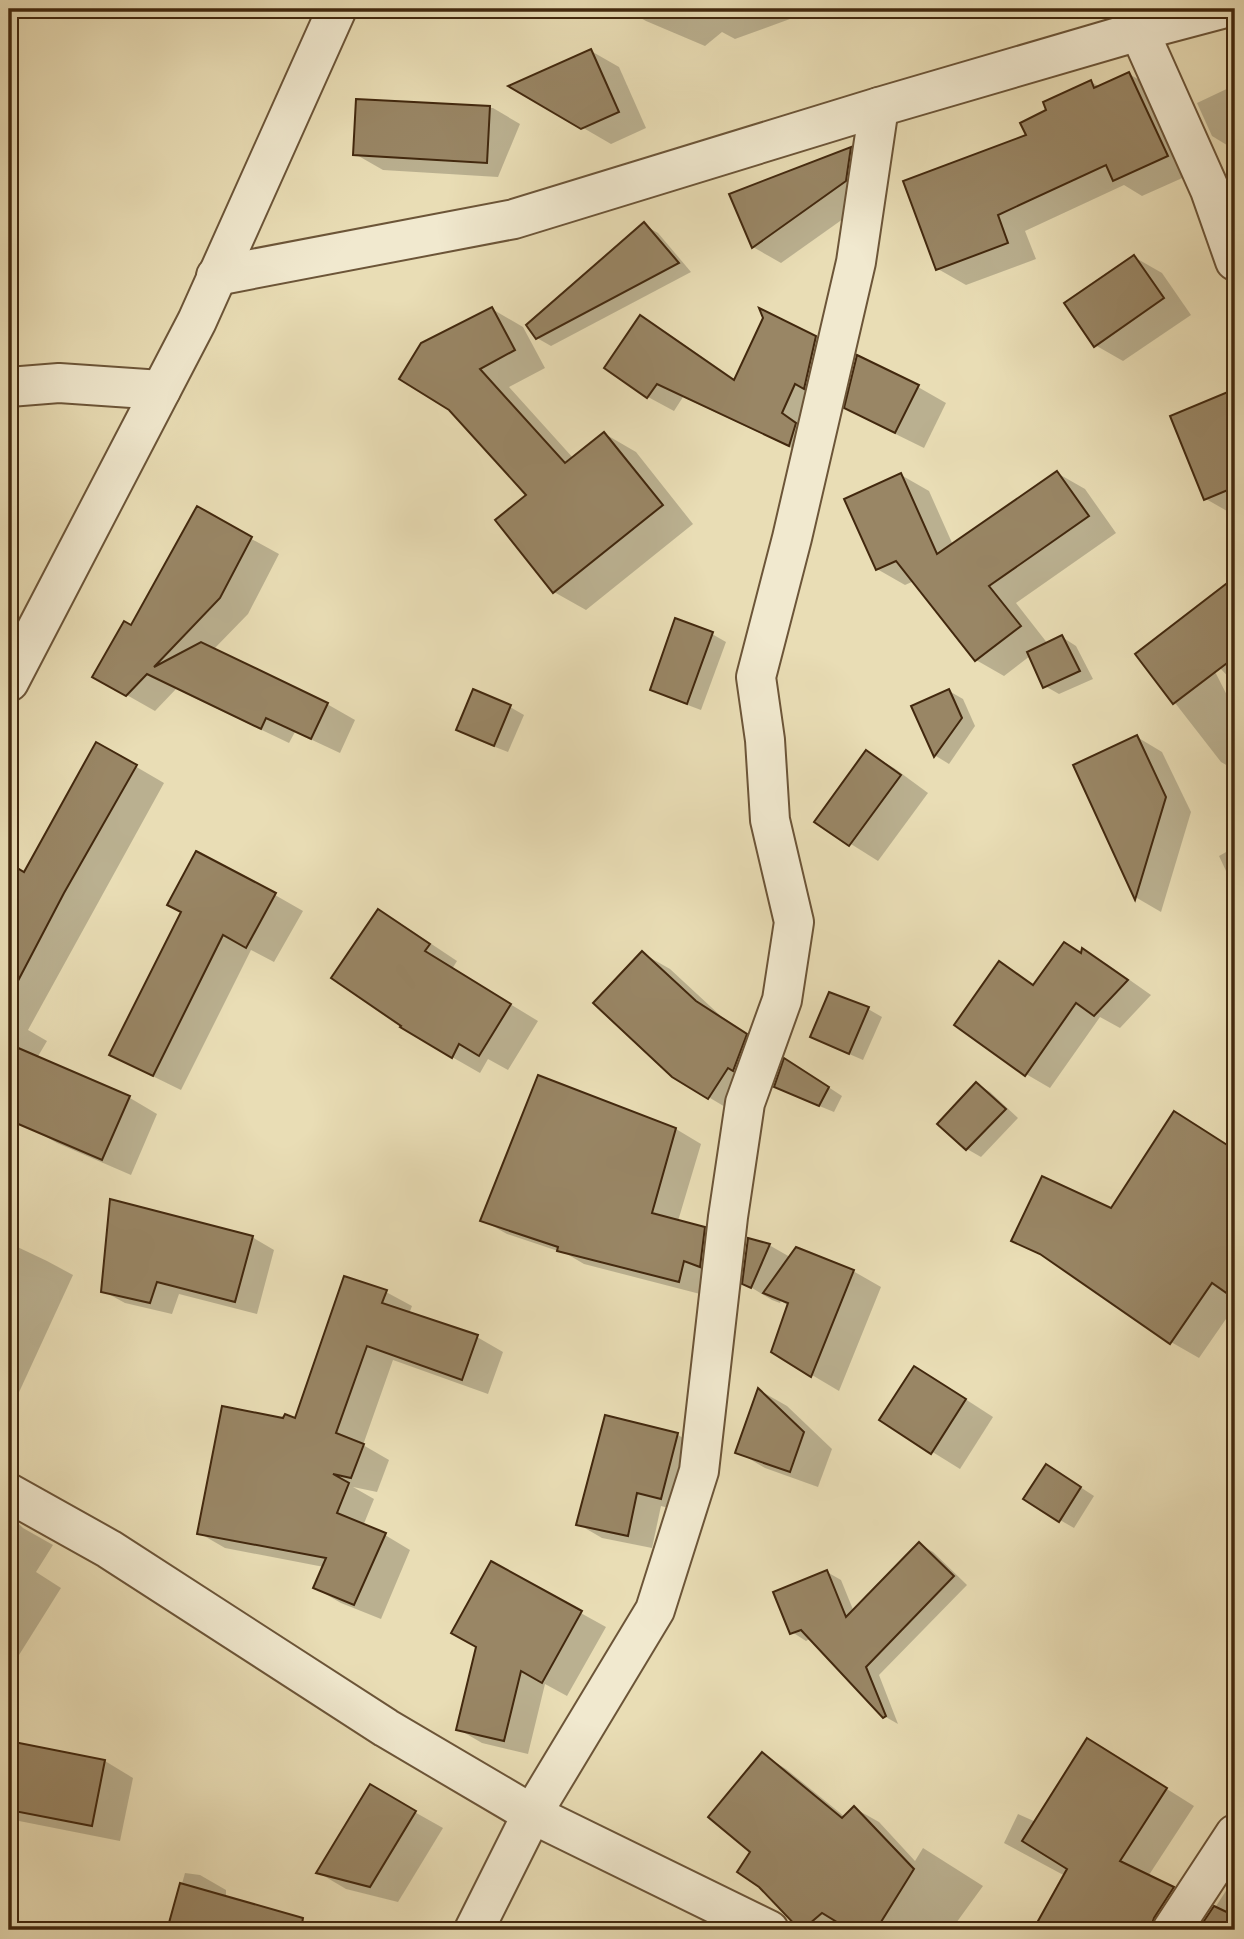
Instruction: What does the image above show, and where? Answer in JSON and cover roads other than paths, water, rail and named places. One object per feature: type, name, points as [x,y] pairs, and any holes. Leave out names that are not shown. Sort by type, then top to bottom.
[{"type":"street","points":[[9,682],[197,321],[337,9]]},
{"type":"street","points":[[216,276],[514,219],[879,107],[1137,20],[1222,9]]},
{"type":"street","points":[[1137,20],[1210,190],[1235,261]]},
{"type":"street","points":[[474,1930],[532,1814],[655,1610],[699,1471],[728,1217],[746,1103],[782,1000],[794,922],[770,820],[765,740],[756,677],[792,538],[856,262],[879,107]]},
{"type":"street","points":[[9,387],[59,383],[161,390]]},
{"type":"street","points":[[9,1493],[108,1549],[386,1728],[532,1814],[769,1930]]},
{"type":"street","points":[[1172,1930],[1235,1834]]}]
